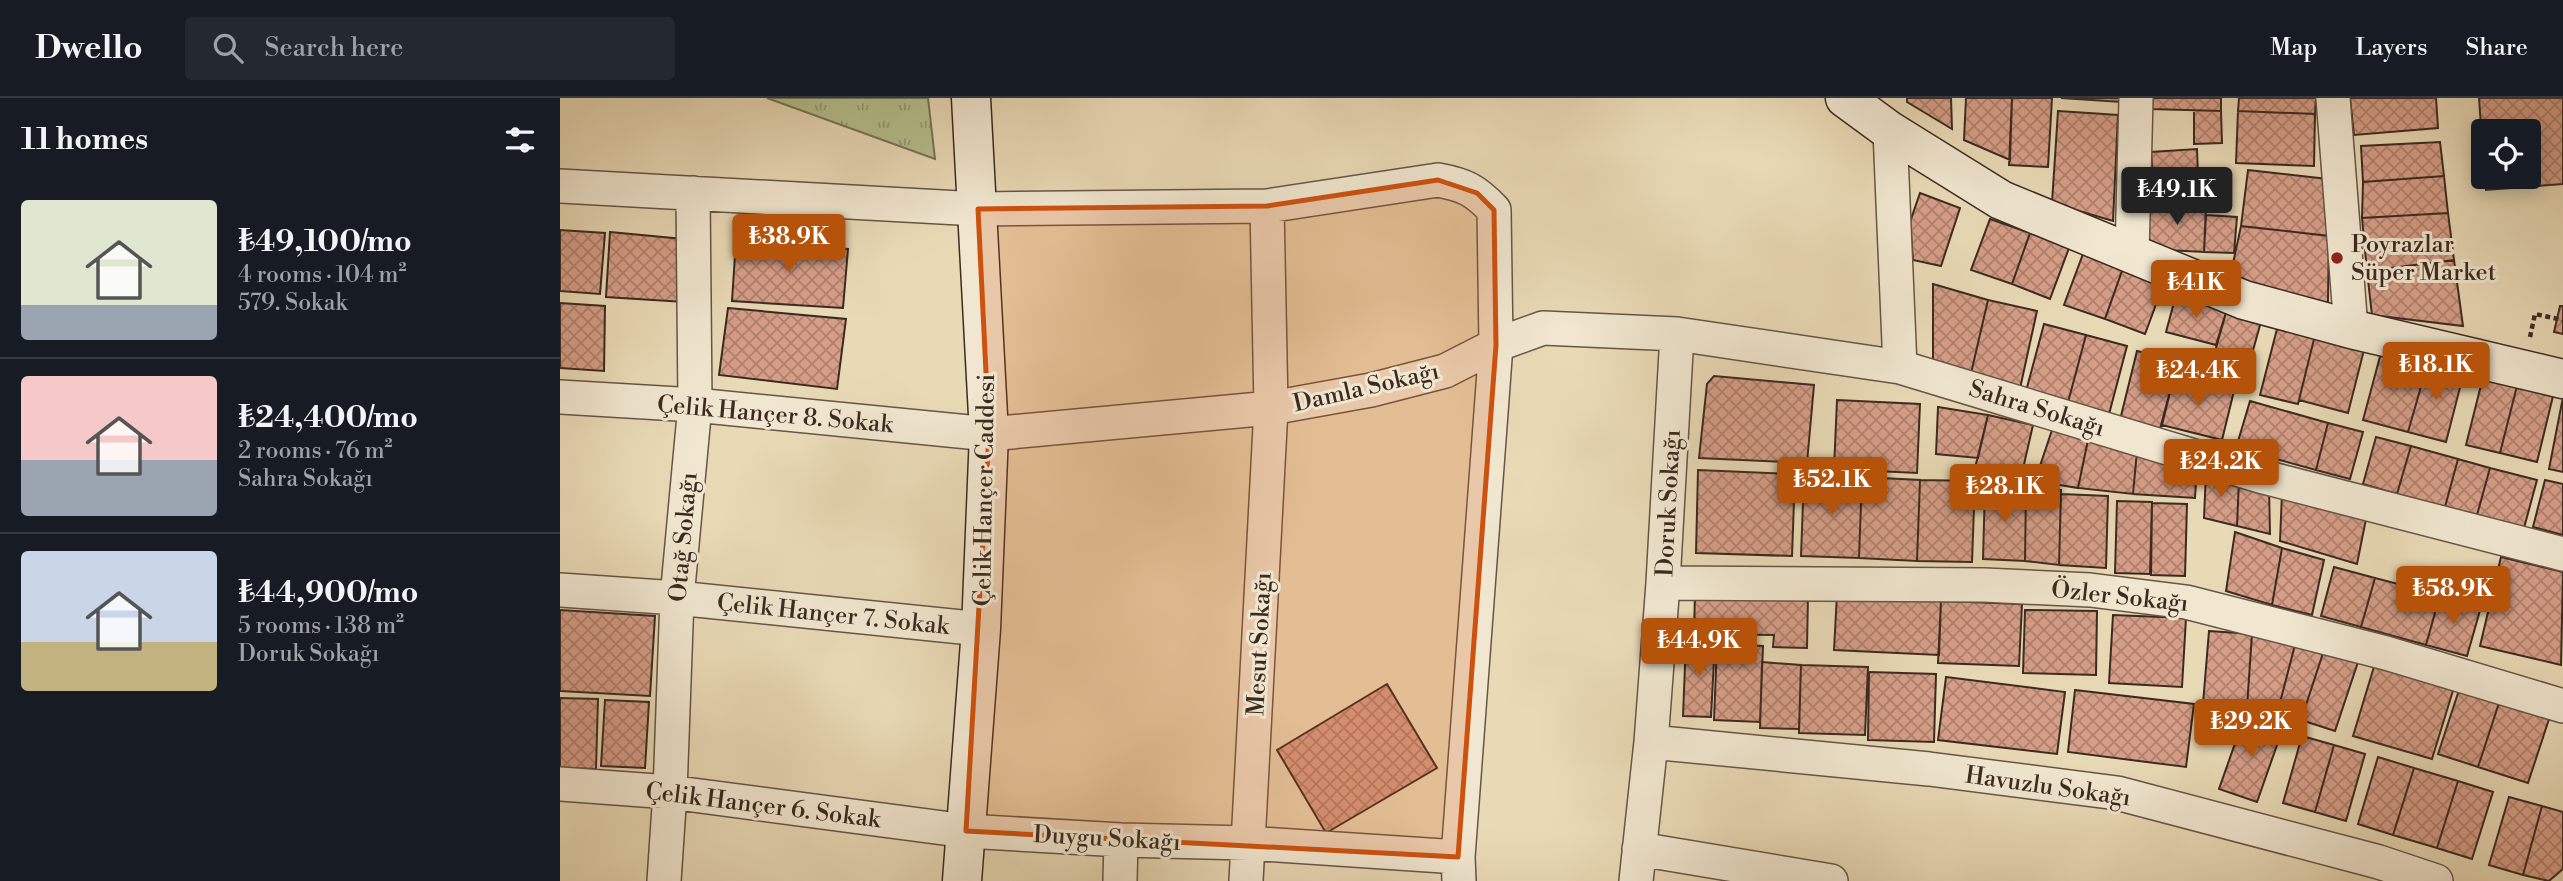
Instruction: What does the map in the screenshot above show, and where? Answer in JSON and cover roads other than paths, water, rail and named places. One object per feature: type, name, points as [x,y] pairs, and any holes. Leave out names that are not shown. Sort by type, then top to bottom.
[{"type":"street","name":"Çelik Hançer Caddesi","points":[[962,881],[981,629],[989,434],[971,98]]},
{"type":"street","points":[[1845,98],[1889,131],[2001,200],[2244,300],[2351,329],[2563,379]]},
{"type":"street","points":[[2132,253],[2136,98]]},
{"type":"street","points":[[2333,98],[2351,329]]},
{"type":"street","points":[[1889,131],[1900,367]]},
{"type":"street","points":[[560,186],[978,209],[1267,206],[1438,180],[1461,184],[1477,193],[1494,210],[1496,345],[1458,869]]},
{"type":"street","name":"Otağ Sokağı","points":[[664,881],[677,598],[695,405],[693,193]]},
{"type":"street","name":"Mesut Sokağı","points":[[1246,881],[1271,408],[1267,206]]},
{"type":"street","name":"Damla Sokağı","points":[[989,434],[1271,408],[1371,390],[1445,371],[1496,345],[1543,328],[1677,334],[1900,367]]},
{"type":"street","name":"Doruk Sokağı","points":[[1638,865],[1663,583],[1677,334]]},
{"type":"street","name":"Sahra Sokağı","points":[[1900,367],[2260,476],[2563,554]]},
{"type":"street","name":"Çelik Hançer 8. Sokak","points":[[560,397],[695,405],[989,434]]},
{"type":"street","name":"Özler Sokağı","points":[[1663,583],[1984,584],[2090,590],[2186,602],[2386,653],[2563,706]]},
{"type":"street","name":"Çelik Hançer 7. Sokak","points":[[560,590],[677,598],[981,629]]},
{"type":"street","name":"Havuzlu Sokağı","points":[[1651,742],[1929,769],[2117,793],[2376,872],[2436,881]]},
{"type":"street","name":"Çelik Hançer 6. Sokak","points":[[560,784],[670,792],[966,831]]},
{"type":"street","name":"Duygu Sokağı","points":[[966,831],[1121,840],[1248,843],[1458,869]]},
{"type":"street","points":[[1120,881],[1121,840]]},
{"type":"street","points":[[1638,865],[1831,881]]},
{"type":"place","name":"Poyrazlar Süper Market","points":[[2337,258]]}]
